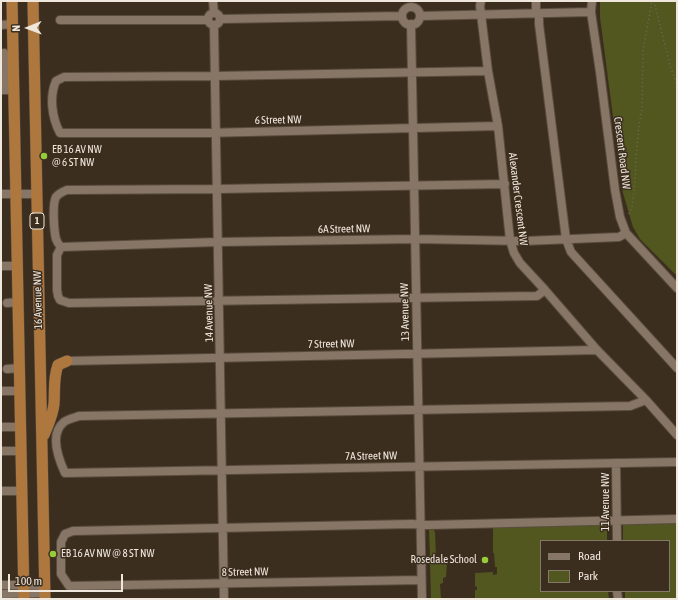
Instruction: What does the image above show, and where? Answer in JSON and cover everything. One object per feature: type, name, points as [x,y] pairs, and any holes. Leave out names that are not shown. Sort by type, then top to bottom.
[{"type":"highway","name":"16 Avenue NW","points":[[12,1],[13,45],[8,85],[16,194],[24,592]]},
{"type":"highway","name":"16 Avenue NW","points":[[33,1],[45,592]]},
{"type":"highway","points":[[41,441],[54,404],[53,385],[55,374],[58,365],[67,361]]},
{"type":"street","points":[[213,1],[209,23],[402,16]]},
{"type":"street","name":"Alexander Crescent NW","points":[[481,1],[480,6],[488,71],[498,126],[510,240],[514,253],[520,263],[597,350],[646,400],[677,435]]},
{"type":"street","points":[[536,1],[566,239],[570,252],[677,368]]},
{"type":"street","name":"Crescent Road NW","points":[[592,1],[591,12],[620,218],[626,233],[677,288]]},
{"type":"street","points":[[402,16],[411,4],[416,8],[420,16]]},
{"type":"street","points":[[420,16],[591,12]]},
{"type":"street","points":[[60,20],[210,16]]},
{"type":"street","points":[[402,16],[406,23],[411,24],[418,21],[420,16]]},
{"type":"street","name":"14 Avenue NW","points":[[217,22],[215,76],[224,599]]},
{"type":"street","points":[[1,25],[13,24]]},
{"type":"street","name":"13 Avenue NW","points":[[411,24],[422,599]]},
{"type":"street","points":[[8,85],[3,53],[13,45]]},
{"type":"street","points":[[215,76],[488,71]]},
{"type":"street","name":"6 Street NW","points":[[215,76],[59,78],[54,85],[53,111],[55,124],[60,133],[413,129],[498,126]]},
{"type":"street","points":[[504,184],[67,190],[61,192],[54,203],[56,240],[61,247],[57,255],[58,296],[64,302],[69,303],[537,296],[545,290]]},
{"type":"street","points":[[1,194],[36,194]]},
{"type":"street","name":"6A Street NW","points":[[61,247],[218,242],[415,239],[525,241],[619,237],[626,233]]},
{"type":"street","points":[[1,266],[18,266]]},
{"type":"street","points":[[7,303],[19,302]]},
{"type":"street","name":"7 Street NW","points":[[67,361],[597,350]]},
{"type":"street","points":[[7,369],[20,368]]},
{"type":"street","points":[[1,391],[20,391]]},
{"type":"street","points":[[221,414],[630,406],[646,400]]},
{"type":"street","name":"7A Street NW","points":[[221,414],[79,416],[61,425],[56,436],[57,453],[65,473],[677,462]]},
{"type":"street","points":[[1,427],[21,427]]},
{"type":"street","points":[[1,452],[21,451]]},
{"type":"street","name":"11 Avenue NW","points":[[616,463],[617,540]]},
{"type":"street","points":[[1,491],[22,491]]},
{"type":"street","points":[[223,527],[677,519]]},
{"type":"street","name":"8 Street NW","points":[[223,527],[70,531],[65,534],[61,542],[61,574],[69,586],[422,580]]},
{"type":"street","points":[[1,585],[24,592]]},
{"type":"street","points":[[1,594],[45,592]]},
{"type":"path","points":[[653,1],[670,66],[677,85]]},
{"type":"path","points":[[629,214],[632,207],[635,183],[639,125],[642,110],[643,50],[653,1]]},
{"type":"green space","points":[[600,1],[677,1],[677,276],[640,239],[633,227],[623,193],[600,17]]},
{"type":"green space","points":[[677,523],[677,599],[625,599],[625,592],[670,592],[670,540],[623,540],[623,525]]},
{"type":"green space","points":[[607,525],[607,540],[540,540],[540,592],[608,592],[609,599],[475,598],[475,590],[477,590],[477,587],[475,586],[475,573],[493,572],[493,575],[497,574],[497,567],[495,567],[493,553],[493,527]]},
{"type":"green space","points":[[429,530],[434,530],[435,533],[436,557],[430,557]]},
{"type":"green space","points":[[447,562],[446,577],[443,578],[443,583],[440,584],[441,599],[431,599],[430,563]]},
{"type":"place","name":"EB 16 AV NW @ 6 ST NW","points":[[44,156]]},
{"type":"place","name":"EB 16 AV NW @ 8 ST NW","points":[[53,554]]},
{"type":"place","name":"Rosedale School","points":[[485,560]]}]
